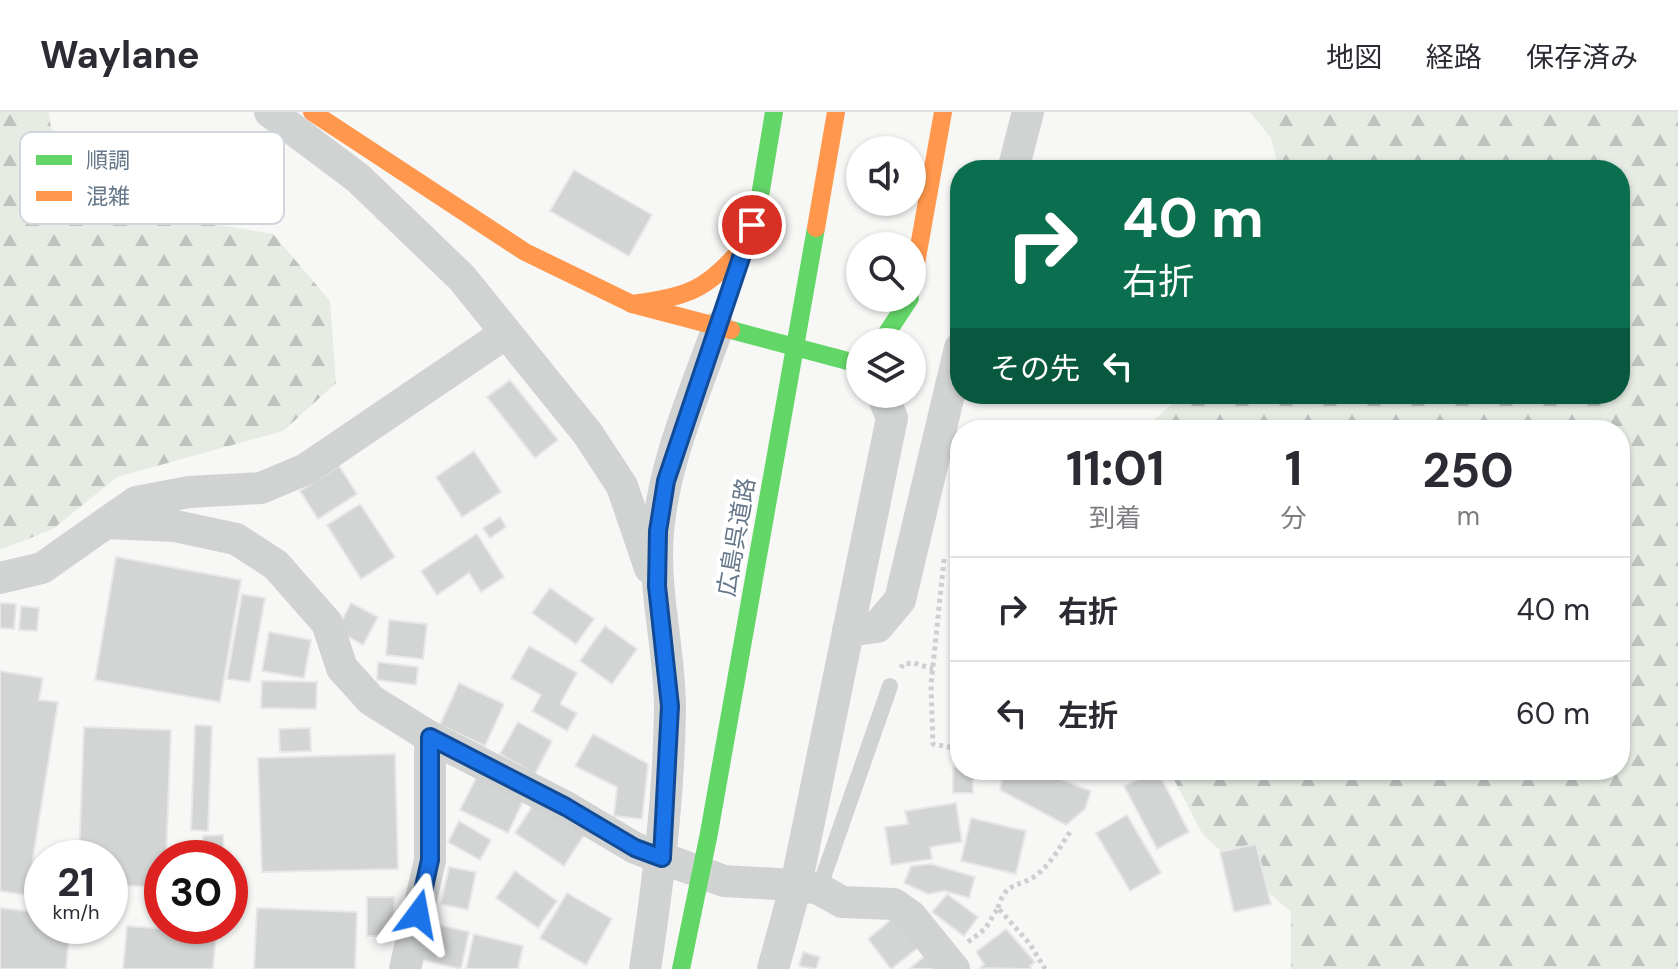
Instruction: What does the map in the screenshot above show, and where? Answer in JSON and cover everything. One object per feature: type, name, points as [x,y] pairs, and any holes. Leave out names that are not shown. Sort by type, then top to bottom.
[{"type":"main road","points":[[312,112],[525,252],[632,304],[846,360]]},
{"type":"main road","points":[[718,327],[758,208],[774,112]]},
{"type":"main road","name":"広島呉道路","points":[[681,969],[709,833],[836,112]]},
{"type":"main road","points":[[922,232],[943,112]]},
{"type":"main road","points":[[632,304],[687,296],[720,275],[746,243]]},
{"type":"street","points":[[270,112],[358,178],[462,278],[588,434],[622,486],[657,586]]},
{"type":"street","points":[[1016,160],[1028,112]]},
{"type":"street","points":[[645,969],[662,858],[670,706],[657,586],[658,531],[666,481],[718,327]]},
{"type":"street","points":[[0,578],[42,568],[136,502],[189,492],[261,488],[306,469],[506,333]]},
{"type":"street","points":[[848,631],[877,627],[900,600],[950,390]]},
{"type":"street","points":[[773,969],[807,887],[848,631],[892,418],[888,408]]},
{"type":"street","points":[[106,523],[175,526],[236,539],[276,565],[327,623],[342,668],[371,700],[430,737],[566,807],[635,848],[724,881],[807,887],[842,902],[894,904],[911,916],[950,964]]},
{"type":"street","points":[[405,969],[430,860],[430,737]]},
{"type":"lane","points":[[807,887],[890,686]]},
{"type":"path","points":[[944,552],[931,685],[933,744],[950,747]]},
{"type":"path","points":[[950,964],[985,929],[1011,885],[1028,881],[1042,871],[1072,829]]},
{"type":"path","points":[[998,908],[1030,944],[1045,969]]},
{"type":"green space","points":[[0,112],[49,112],[54,132],[20,132],[20,224],[214,224],[273,234],[330,301],[336,383],[283,431],[117,477],[53,529],[0,550]]},
{"type":"green space","points":[[1250,112],[1678,112],[1678,969],[1291,969],[1291,912],[1203,835],[1174,780],[1630,780],[1630,420],[1154,420],[1172,404],[1630,404],[1630,160],[1276,160],[1271,138]]},
{"type":"building","points":[[574,170],[652,215],[629,256],[550,211]]},
{"type":"building","points":[[510,380],[558,440],[535,458],[487,397]]},
{"type":"building","points":[[474,451],[501,492],[462,517],[436,477]]},
{"type":"building","points":[[339,466],[357,494],[318,519],[300,491]]},
{"type":"building","points":[[360,504],[395,557],[361,579],[327,525]]},
{"type":"building","points":[[500,517],[506,527],[490,538],[483,528]]},
{"type":"building","points":[[477,534],[504,577],[481,592],[469,573],[437,595],[421,571]]},
{"type":"building","points":[[116,557],[241,580],[220,702],[95,680]]},
{"type":"building","points":[[550,588],[594,619],[576,644],[532,613]]},
{"type":"building","points":[[242,594],[265,598],[250,682],[227,679]]},
{"type":"building","points":[[0,603],[16,604],[14,629],[0,628]]},
{"type":"building","points":[[351,603],[378,617],[363,645],[337,630]]},
{"type":"building","points":[[21,606],[39,608],[37,631],[19,630]]},
{"type":"building","points":[[389,620],[427,624],[423,659],[386,655]]},
{"type":"building","points":[[605,626],[637,649],[612,684],[580,661]]},
{"type":"building","points":[[269,632],[311,640],[304,678],[262,671]]},
{"type":"building","points":[[529,646],[577,673],[560,704],[577,713],[567,731],[532,711],[541,695],[511,678]]},
{"type":"building","points":[[378,662],[418,667],[416,685],[377,680]]},
{"type":"building","points":[[0,671],[43,678],[39,700],[58,702],[36,840],[24,840],[24,895],[0,891]]},
{"type":"building","points":[[262,681],[317,682],[316,709],[261,708]]},
{"type":"building","points":[[459,683],[504,704],[485,746],[440,725]]},
{"type":"building","points":[[518,722],[552,741],[535,774],[500,754]]},
{"type":"building","points":[[195,725],[212,726],[208,831],[191,830]]},
{"type":"building","points":[[84,727],[171,730],[167,840],[144,840],[144,886],[128,886],[128,840],[80,840]]},
{"type":"building","points":[[310,728],[311,751],[280,752],[279,729]]},
{"type":"building","points":[[593,734],[648,764],[642,819],[614,816],[617,787],[575,766]]},
{"type":"building","points":[[395,754],[398,869],[262,872],[258,758]]},
{"type":"building","points":[[479,772],[526,795],[508,833],[460,810]]},
{"type":"building","points":[[953,780],[973,780],[973,793],[953,793]]},
{"type":"building","points":[[1002,780],[1062,780],[1091,791],[1085,809],[1066,825],[1000,790]]},
{"type":"building","points":[[1136,780],[1162,780],[1189,832],[1157,849],[1124,786]]},
{"type":"building","points":[[535,802],[584,835],[564,866],[515,833]]},
{"type":"building","points":[[956,803],[962,842],[930,847],[932,859],[891,865],[885,827],[908,824],[905,811]]},
{"type":"building","points":[[1127,815],[1161,873],[1130,891],[1096,833]]},
{"type":"building","points":[[971,818],[1026,831],[1016,874],[961,861]]},
{"type":"building","points":[[459,821],[491,840],[480,860],[448,842]]},
{"type":"building","points":[[223,835],[223,840],[203,840],[203,836]]},
{"type":"building","points":[[1256,844],[1271,904],[1234,912],[1220,852]]},
{"type":"building","points":[[931,864],[975,877],[969,898],[945,891],[928,894],[904,883],[911,866]]},
{"type":"building","points":[[449,867],[476,872],[468,910],[441,904]]},
{"type":"building","points":[[515,871],[557,901],[538,928],[496,898]]},
{"type":"building","points":[[567,893],[612,919],[586,965],[540,938]]},
{"type":"building","points":[[947,894],[978,917],[964,936],[932,912]]},
{"type":"building","points":[[367,897],[394,897],[394,936],[367,936]]},
{"type":"building","points":[[0,908],[24,911],[24,944],[68,944],[66,969],[0,969]]},
{"type":"building","points":[[257,908],[357,912],[355,969],[254,969]]},
{"type":"building","points":[[893,918],[919,947],[891,969],[868,939]]},
{"type":"building","points":[[426,922],[469,932],[461,969],[418,959]]},
{"type":"building","points":[[128,926],[144,927],[144,944],[215,944],[213,969],[123,969]]},
{"type":"building","points":[[1006,929],[1035,962],[1030,966],[1032,969],[980,968],[984,964],[976,952]]},
{"type":"building","points":[[474,934],[523,946],[518,969],[466,969]]},
{"type":"building","points":[[803,952],[820,957],[816,969],[799,966]]},
{"type":"building","points":[[926,955],[937,969],[909,969]]},
{"type":"traffic: fast","points":[[718,327],[758,208],[774,112]]},
{"type":"traffic: fast","points":[[681,969],[709,833],[816,228]]},
{"type":"traffic: fast","points":[[890,328],[901,312]]},
{"type":"traffic: fast","points":[[731,330],[846,361]]},
{"type":"traffic: slow","points":[[312,112],[525,252],[632,304],[731,330]]},
{"type":"traffic: slow","points":[[816,228],[836,112]]},
{"type":"traffic: slow","points":[[922,232],[943,112]]},
{"type":"traffic: slow","points":[[632,304],[694,290],[717,274],[742,248]]},
{"type":"route","points":[[418,914],[430,860],[430,737],[566,807],[635,848],[662,858],[670,706],[657,586],[658,531],[666,481],[752,225]]}]
